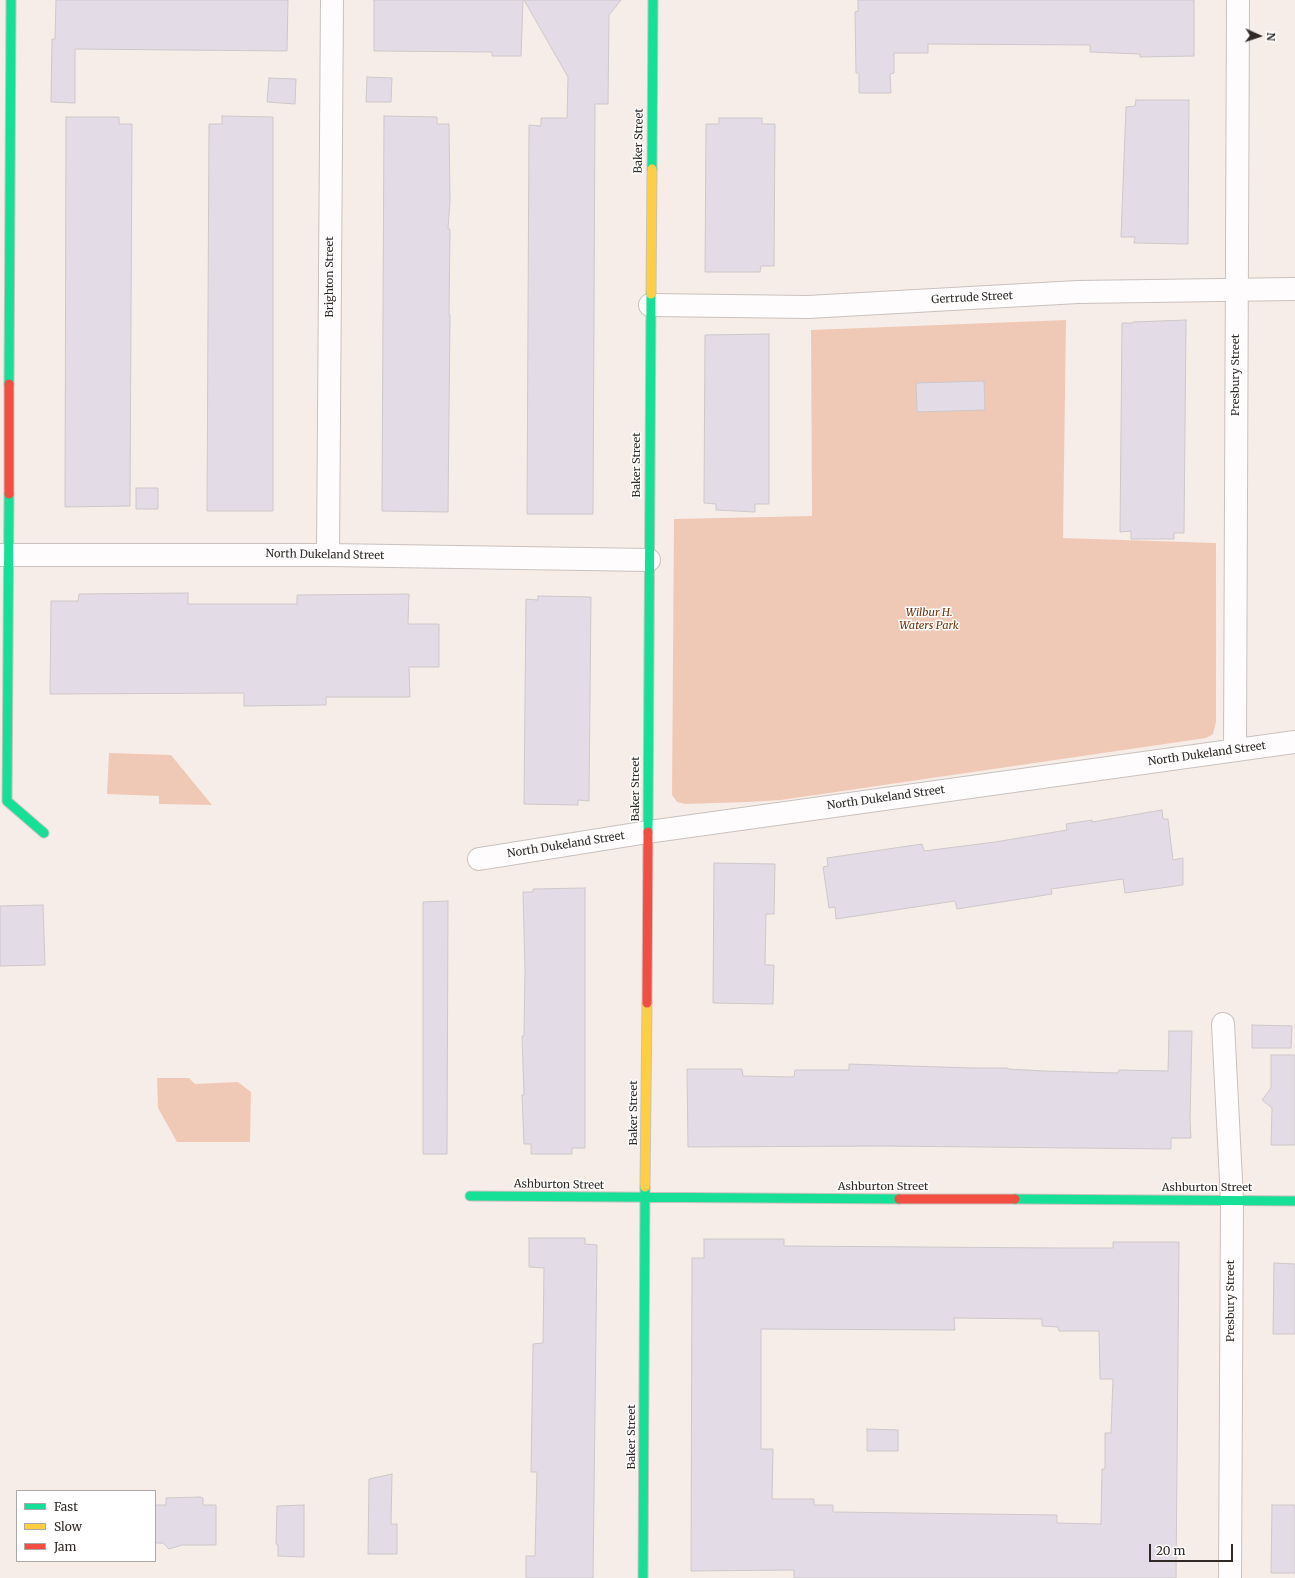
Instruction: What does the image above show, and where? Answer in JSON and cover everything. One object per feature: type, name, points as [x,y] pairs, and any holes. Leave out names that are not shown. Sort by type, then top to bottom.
[{"type":"street","points":[[11,0],[4,555],[7,800],[44,833]]},
{"type":"street","name":"Brighton Street","points":[[328,555],[332,0]]},
{"type":"street","name":"Baker Street","points":[[643,1578],[653,0]]},
{"type":"street","name":"Presbury Street","points":[[1235,750],[1238,0]]},
{"type":"street","name":"Gertrude Street","points":[[650,305],[808,307],[1078,292],[1295,289]]},
{"type":"street","name":"North Dukeland Street","points":[[4,555],[328,555],[649,560]]},
{"type":"street","name":"North Dukeland Street","points":[[479,859],[648,832],[1295,742]]},
{"type":"street","name":"Presbury Street","points":[[1223,1024],[1232,1200],[1230,1578]]},
{"type":"street","name":"Ashburton Street","points":[[470,1196],[1295,1201]]},
{"type":"green space","name":"Wilbur H. Waters Park","points":[[1066,320],[1063,538],[1216,543],[1216,722],[1213,734],[1206,738],[781,800],[685,804],[677,802],[672,795],[674,519],[812,516],[811,330]]},
{"type":"green space","points":[[109,753],[171,755],[212,805],[159,804],[159,796],[107,794]]},
{"type":"green space","points":[[157,1078],[189,1078],[195,1084],[238,1082],[251,1092],[250,1142],[177,1142],[158,1108]]},
{"type":"building","points":[[56,0],[288,0],[287,51],[75,49],[75,103],[51,102],[52,39],[55,39]]},
{"type":"building","points":[[374,0],[523,0],[521,56],[492,56],[492,52],[374,51]]},
{"type":"building","points":[[524,0],[621,0],[609,15],[608,104],[595,104],[593,514],[527,514],[529,125],[541,126],[541,118],[567,118],[568,77]]},
{"type":"building","points":[[858,0],[1194,0],[1194,56],[1140,57],[1140,54],[1090,52],[1090,45],[928,44],[928,53],[894,53],[894,73],[890,74],[891,93],[859,93],[859,73],[856,73],[855,12],[858,11]]},
{"type":"building","points":[[367,77],[392,78],[391,102],[366,102]]},
{"type":"building","points":[[269,78],[296,79],[295,104],[267,102]]},
{"type":"building","points":[[1136,100],[1189,100],[1188,244],[1134,243],[1135,237],[1121,237],[1126,107],[1135,106]]},
{"type":"building","points":[[222,116],[273,117],[273,511],[207,511],[209,124],[222,124]]},
{"type":"building","points":[[384,116],[437,117],[437,124],[449,124],[450,201],[448,229],[450,229],[450,315],[448,512],[382,511]]},
{"type":"building","points":[[66,117],[119,117],[119,124],[132,124],[130,506],[65,507]]},
{"type":"building","points":[[719,118],[762,118],[762,124],[775,124],[774,266],[761,266],[760,272],[705,272],[706,124],[719,124]]},
{"type":"building","points":[[1186,320],[1184,533],[1174,533],[1174,539],[1131,539],[1131,531],[1120,532],[1122,323]]},
{"type":"building","points":[[769,334],[769,504],[755,504],[755,512],[716,510],[716,504],[704,503],[705,335]]},
{"type":"building","points":[[984,381],[985,410],[917,412],[916,383]]},
{"type":"building","points":[[136,488],[158,488],[158,509],[136,509]]},
{"type":"building","points":[[188,593],[188,604],[297,604],[297,595],[409,594],[408,624],[439,624],[439,667],[409,667],[410,697],[326,697],[326,705],[244,706],[244,693],[50,694],[51,601],[78,601],[79,594]]},
{"type":"building","points":[[538,596],[591,597],[589,801],[578,800],[578,805],[524,804],[526,599],[538,600]]},
{"type":"building","points":[[1162,810],[1163,819],[1168,819],[1173,860],[1183,858],[1183,885],[1125,893],[1123,879],[1051,889],[1052,894],[957,909],[955,901],[836,919],[835,907],[829,908],[823,867],[828,866],[827,858],[922,844],[924,851],[995,842],[1067,830],[1066,824],[1092,820],[1092,822]]},
{"type":"building","points":[[714,863],[775,864],[774,914],[766,914],[765,965],[774,965],[773,1004],[713,1003]]},
{"type":"building","points":[[585,888],[585,1148],[572,1148],[572,1154],[531,1154],[531,1144],[524,1144],[522,1095],[524,1095],[522,1036],[524,1036],[525,969],[523,892],[533,892],[533,889]]},
{"type":"building","points":[[448,901],[447,1154],[423,1154],[423,902]]},
{"type":"building","points":[[43,905],[45,965],[0,966],[0,906]]},
{"type":"building","points":[[1252,1025],[1292,1026],[1291,1048],[1252,1048]]},
{"type":"building","points":[[1169,1031],[1192,1031],[1191,1138],[1171,1138],[1171,1149],[883,1146],[688,1147],[687,1069],[742,1069],[743,1076],[794,1077],[795,1070],[849,1070],[849,1064],[1008,1068],[1044,1071],[1118,1073],[1119,1070],[1168,1071]]},
{"type":"building","points":[[1271,1055],[1295,1055],[1295,1145],[1271,1145],[1272,1108],[1262,1100],[1271,1088]]},
{"type":"building","points":[[529,1238],[585,1238],[585,1244],[597,1245],[593,1578],[526,1578],[526,1556],[535,1556],[537,1472],[531,1472],[533,1344],[543,1343],[544,1268],[529,1267]]},
{"type":"building","points":[[704,1239],[784,1239],[784,1246],[1059,1248],[1113,1248],[1113,1242],[1179,1242],[1176,1578],[794,1578],[794,1570],[691,1571],[692,1258],[704,1258]],"holes":[[[954,1318],[1042,1319],[1042,1326],[1058,1327],[1059,1331],[1099,1331],[1100,1379],[1113,1379],[1111,1433],[1105,1433],[1105,1469],[1102,1469],[1101,1524],[1057,1523],[1057,1515],[833,1512],[833,1505],[814,1505],[814,1499],[772,1499],[773,1449],[761,1449],[761,1329],[955,1330]]]},
{"type":"building","points":[[1274,1263],[1295,1264],[1295,1334],[1273,1334]]},
{"type":"building","points":[[867,1429],[898,1430],[898,1451],[867,1451]]},
{"type":"building","points":[[392,1474],[391,1524],[397,1524],[397,1554],[368,1554],[369,1479]]},
{"type":"building","points":[[200,1497],[203,1498],[203,1505],[216,1505],[216,1545],[182,1545],[169,1549],[163,1543],[156,1543],[156,1505],[166,1505],[166,1498]]},
{"type":"building","points":[[304,1505],[304,1557],[278,1556],[278,1545],[276,1544],[277,1506]]},
{"type":"building","points":[[1272,1505],[1295,1505],[1295,1573],[1271,1573]]},
{"type":"traffic: fast","points":[[9,384],[11,0]]},
{"type":"traffic: fast","points":[[652,169],[653,0]]},
{"type":"traffic: fast","points":[[648,832],[651,294]]},
{"type":"traffic: fast","points":[[9,494],[7,801],[44,833]]},
{"type":"traffic: fast","points":[[643,1578],[645,1187]]},
{"type":"traffic: fast","points":[[470,1196],[899,1199]]},
{"type":"traffic: fast","points":[[1015,1199],[1295,1201]]},
{"type":"traffic: slow","points":[[651,294],[652,169]]},
{"type":"traffic: slow","points":[[645,1187],[647,1003]]},
{"type":"traffic: jam","points":[[9,384],[9,494]]},
{"type":"traffic: jam","points":[[647,1003],[648,832]]},
{"type":"traffic: jam","points":[[899,1199],[1015,1199]]}]
